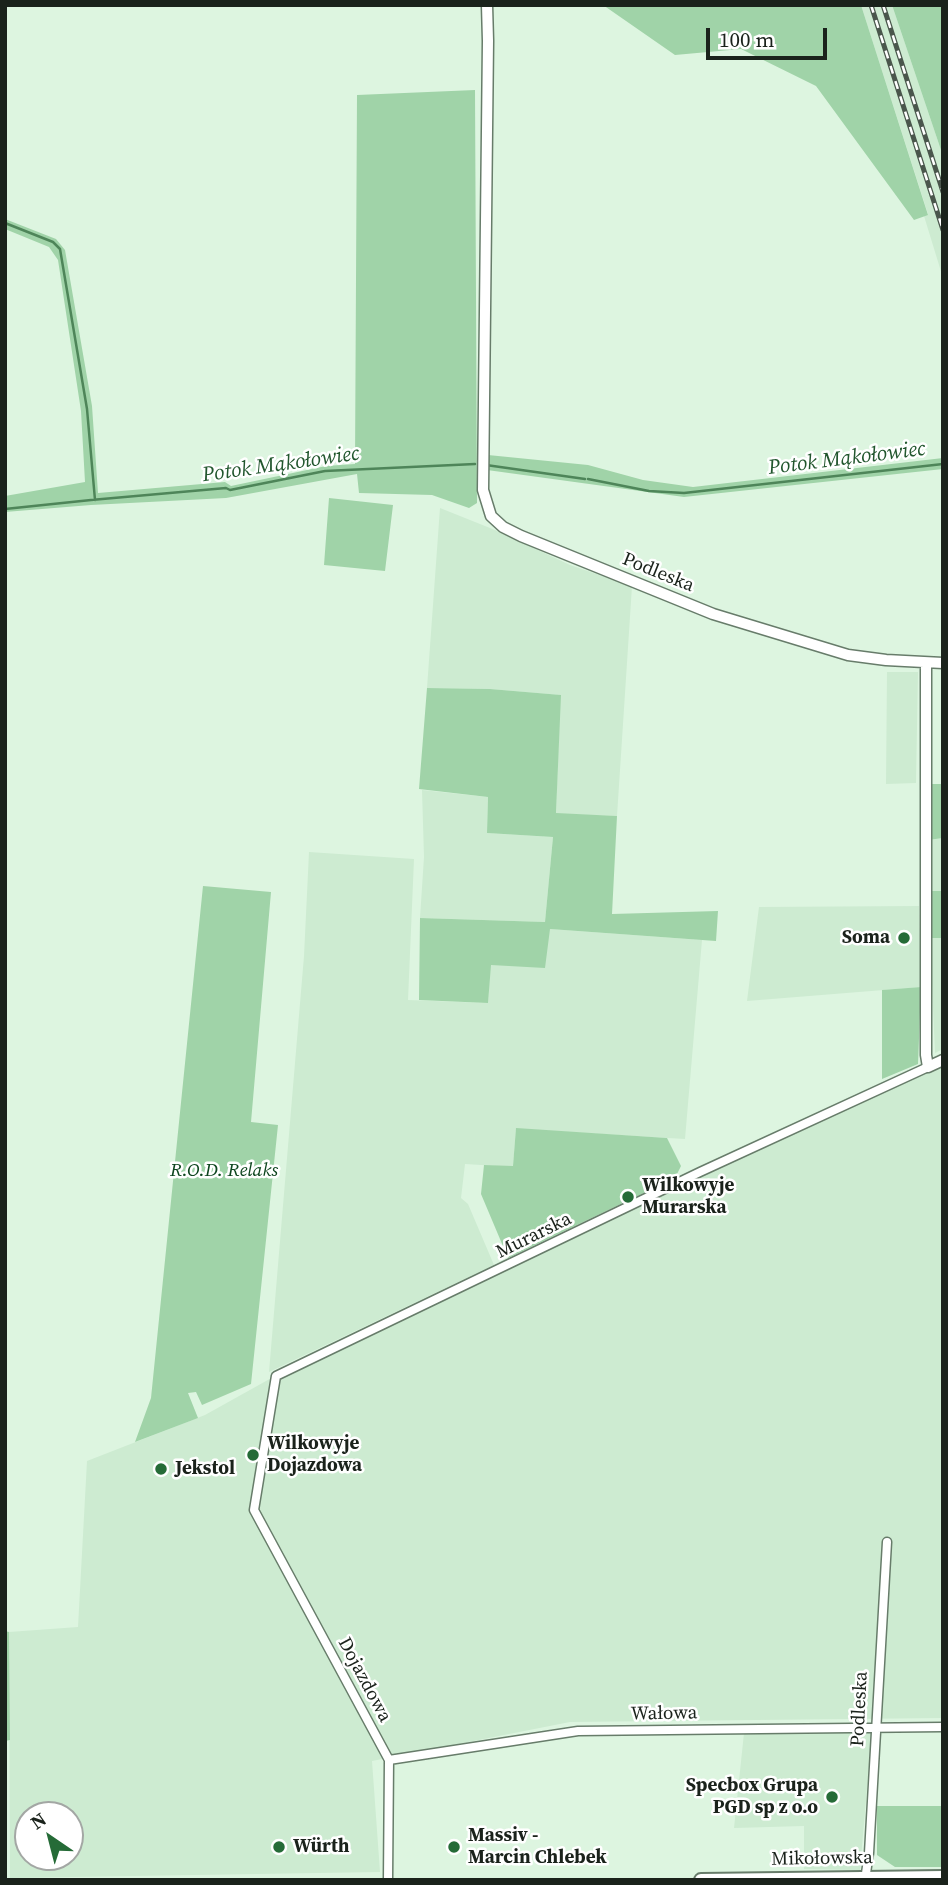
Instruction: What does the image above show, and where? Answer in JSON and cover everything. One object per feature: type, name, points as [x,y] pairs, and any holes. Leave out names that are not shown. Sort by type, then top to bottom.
[{"type":"main road","name":"Mikołowska","points":[[701,1880],[943,1877]]},
{"type":"street","name":"Podleska","points":[[487,5],[483,490],[491,516],[503,527],[521,536],[713,614],[848,654],[943,663]]},
{"type":"street","points":[[926,663],[926,1055],[928,1067],[943,1060]]},
{"type":"street","name":"Murarska","points":[[254,1510],[276,1376],[700,1172],[928,1067]]},
{"type":"street","name":"Dojazdowa","points":[[254,1510],[389,1760],[388,1880]]},
{"type":"street","name":"Podleska","points":[[865,1879],[869,1853],[887,1542]]},
{"type":"street","name":"Wałowa","points":[[389,1760],[578,1731],[943,1727]]},
{"type":"shaded area","points":[[861,5],[892,5],[943,156],[943,278],[924,216],[928,214]]},
{"type":"shaded area","points":[[440,508],[570,565],[632,586],[617,816],[556,814],[560,695],[490,689],[427,688]]},
{"type":"shaded area","points":[[887,672],[918,672],[916,783],[886,784]]},
{"type":"shaded area","points":[[422,790],[488,797],[487,833],[553,837],[545,922],[420,918],[424,857]]},
{"type":"shaded area","points":[[943,838],[943,891],[930,891],[928,840]]},
{"type":"shaded area","points":[[309,852],[414,859],[408,1000],[488,1003],[490,965],[550,929],[702,940],[685,1139],[516,1129],[513,1167],[465,1164],[461,1198],[468,1204],[494,1265],[269,1372],[304,956]]},
{"type":"shaded area","points":[[919,906],[921,987],[747,1001],[759,907]]},
{"type":"shaded area","points":[[930,938],[943,938],[943,1049],[935,1053]]},
{"type":"shaded area","points":[[943,1063],[943,1718],[570,1722],[372,1761],[380,1872],[10,1878],[9,1632],[78,1627],[87,1461],[205,1415],[275,1376]]},
{"type":"shaded area","points":[[872,1730],[860,1870],[804,1869],[804,1826],[734,1828],[744,1733]]},
{"type":"green space","points":[[603,5],[861,5],[928,215],[914,220],[816,86],[741,49],[675,55]]},
{"type":"green space","points":[[892,5],[943,5],[943,156]]},
{"type":"green space","points":[[475,90],[477,503],[469,508],[432,495],[359,493],[357,474],[226,498],[5,512],[5,496],[85,482],[81,411],[58,260],[49,247],[5,229],[5,219],[56,239],[65,250],[92,406],[98,493],[225,482],[231,486],[326,466],[355,464],[357,95]]},
{"type":"green space","points":[[488,455],[588,465],[643,480],[693,487],[943,458],[943,469],[684,497],[487,470]]},
{"type":"green space","points":[[329,498],[393,505],[385,571],[324,565]]},
{"type":"green space","points":[[427,688],[490,689],[561,695],[556,813],[617,816],[612,914],[718,911],[716,941],[550,929],[545,968],[491,965],[488,1003],[419,1000],[420,918],[545,922],[553,837],[487,833],[488,797],[419,789]]},
{"type":"green space","points":[[932,784],[943,784],[943,838],[928,840]]},
{"type":"green space","name":"R.O.D. Relaks","points":[[203,886],[271,892],[251,1122],[278,1125],[251,1384],[202,1405],[196,1392],[188,1393],[198,1418],[135,1442],[151,1398]]},
{"type":"green space","points":[[930,891],[943,891],[943,938],[930,938]]},
{"type":"green space","points":[[921,987],[918,1064],[882,1079],[882,990]]},
{"type":"green space","points":[[516,1128],[667,1138],[681,1166],[675,1178],[508,1258],[481,1194],[484,1165],[513,1166]]},
{"type":"green space","points":[[5,1631],[9,1632],[10,1740],[5,1741]]},
{"type":"green space","points":[[877,1806],[943,1806],[943,1867],[895,1867],[877,1855]]},
{"type":"waterway","points":[[5,223],[53,242],[60,249],[87,409],[95,500]]},
{"type":"waterway","name":"Potok Mąkołowiec","points":[[91,500],[226,488],[230,490],[325,471],[475,464]]},
{"type":"waterway","name":"Potok Mąkołowiec","points":[[588,479],[649,491],[684,493],[943,464]]},
{"type":"waterway","name":"Potok Mąkołowiec","points":[[486,465],[585,479]]},
{"type":"waterway","name":"Potok Mąkołowiec","points":[[5,509],[91,500]]},
{"type":"railway","points":[[871,5],[943,230]]},
{"type":"railway","points":[[883,5],[943,192]]},
{"type":"place","name":"Soma","points":[[904,938]]},
{"type":"place","name":"Wilkowyje Murarska","points":[[628,1197]]},
{"type":"place","name":"Wilkowyje Dojazdowa","points":[[253,1455]]},
{"type":"place","name":"Jekstol","points":[[161,1469]]},
{"type":"place","name":"Specbox Grupa PGD sp z o.o","points":[[832,1797]]},
{"type":"place","name":"Würth","points":[[279,1847]]},
{"type":"place","name":"Massiv - Marcin Chlebek","points":[[454,1847]]}]
